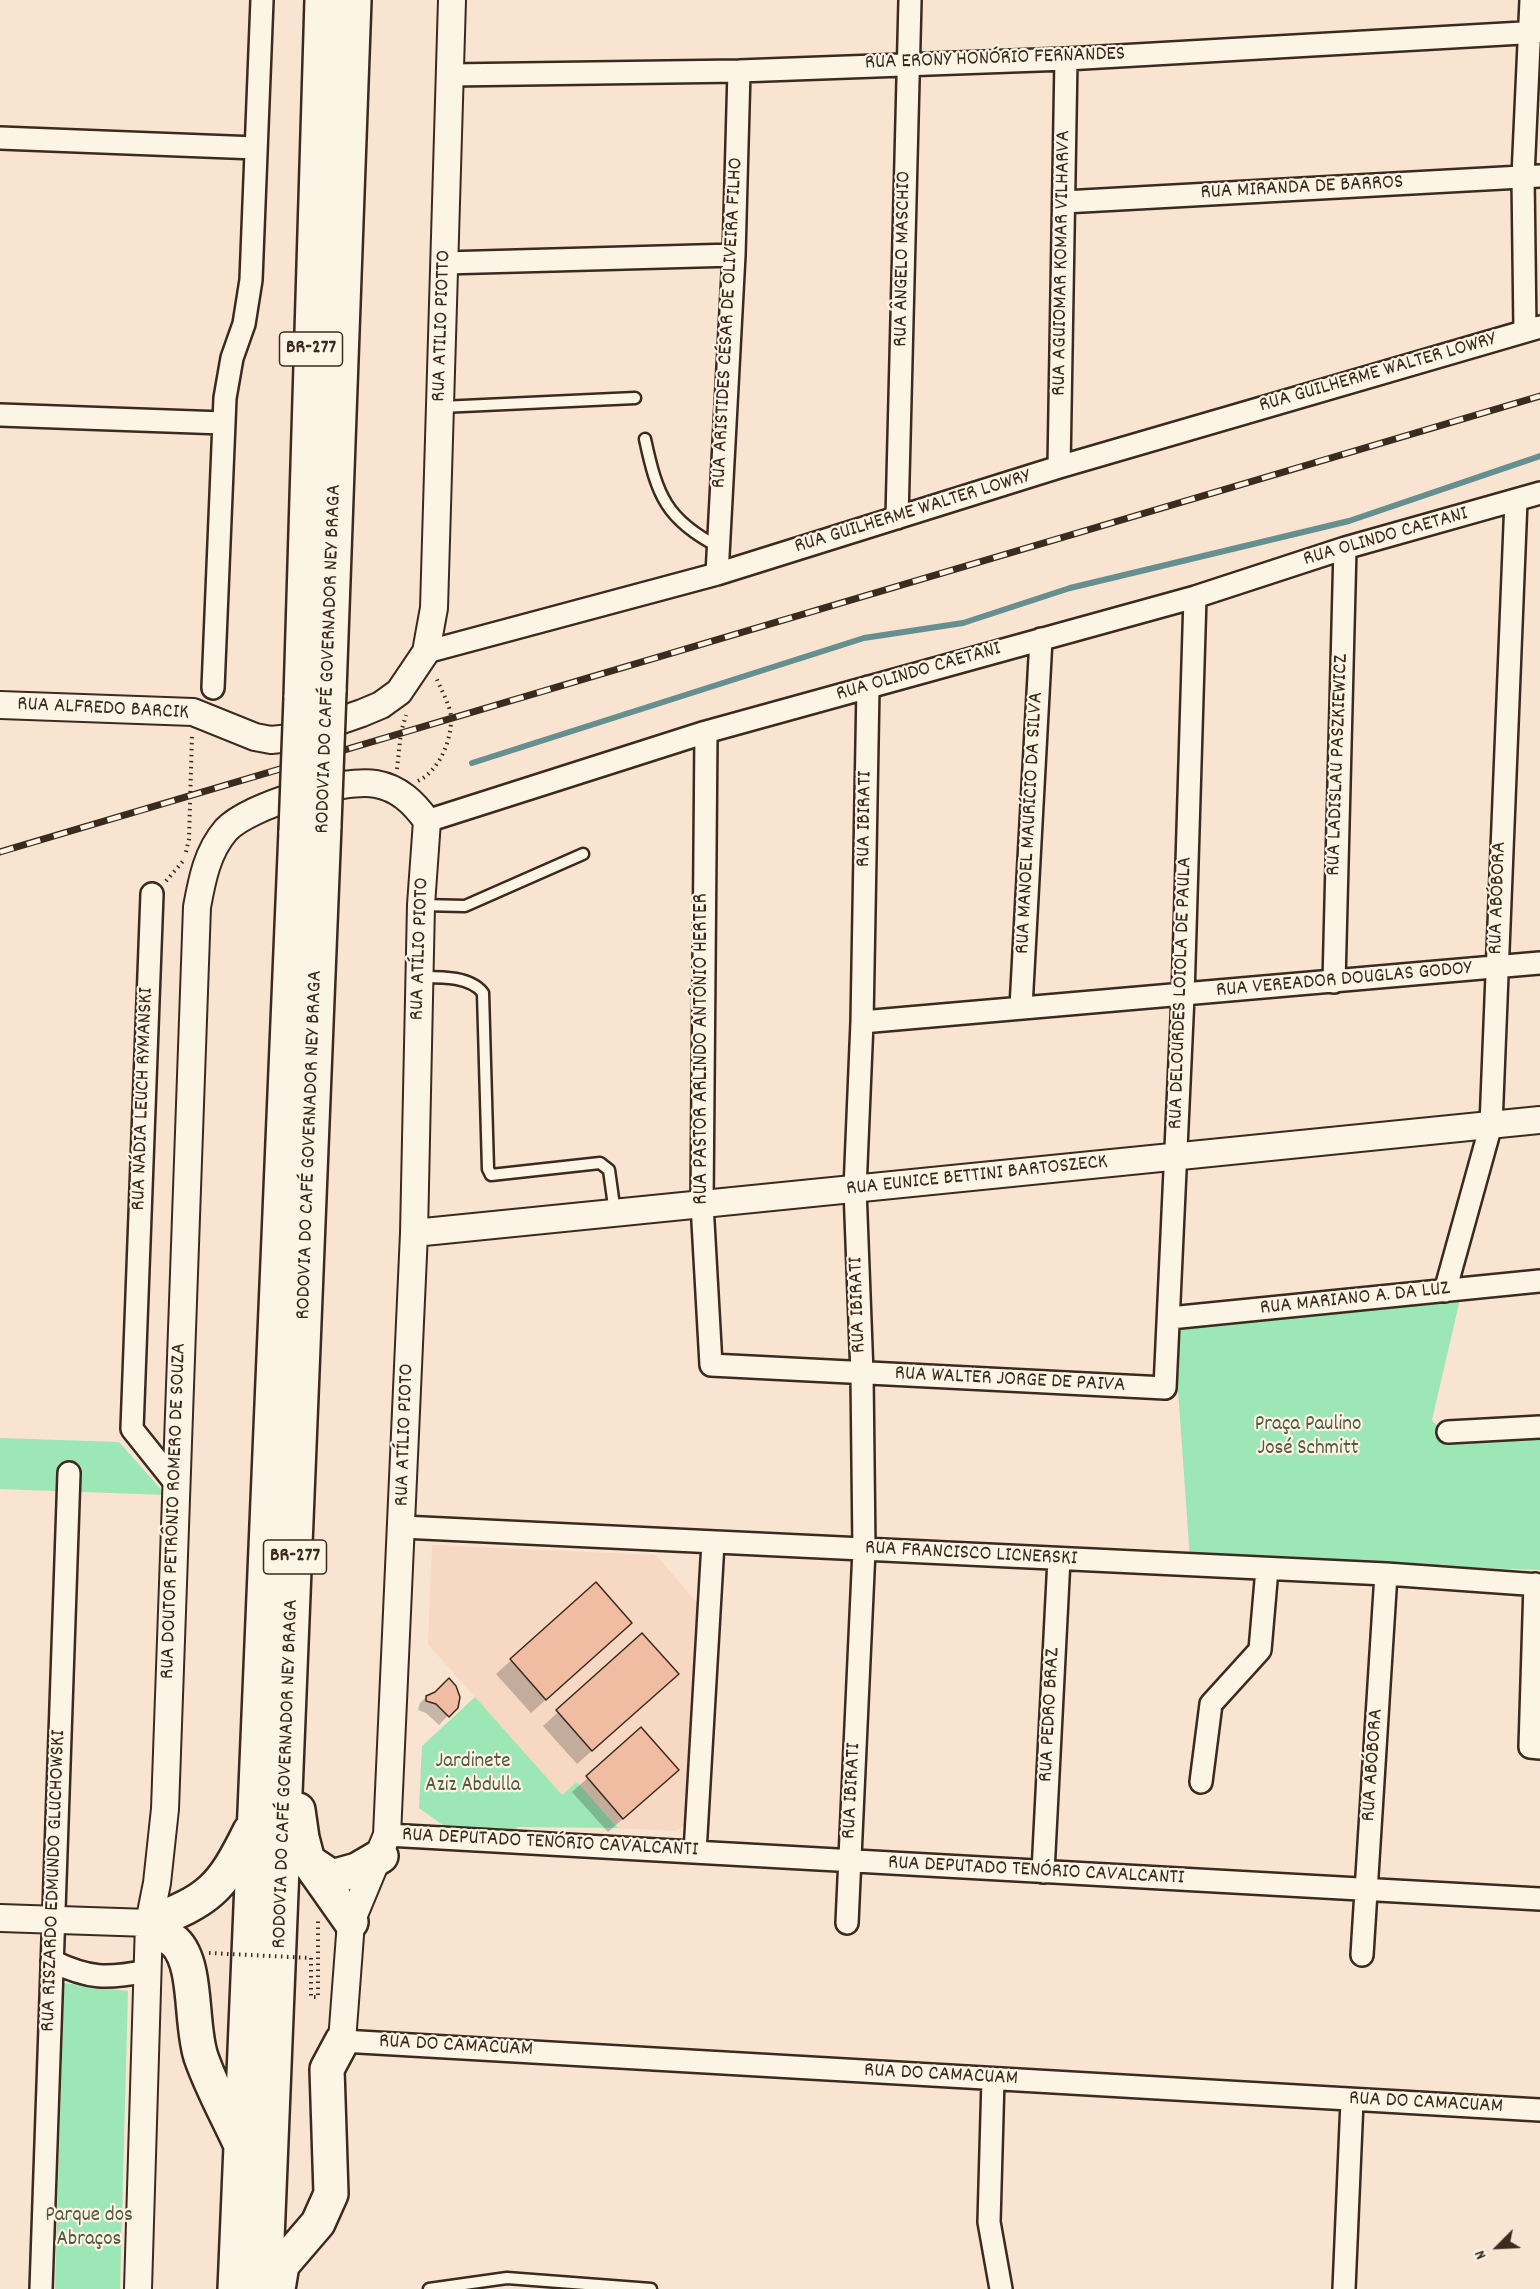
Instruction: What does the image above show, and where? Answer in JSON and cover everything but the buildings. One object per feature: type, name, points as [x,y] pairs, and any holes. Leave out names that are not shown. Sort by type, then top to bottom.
[{"type":"highway","name":"RODOVIA DO CAFÉ GOVERNADOR NEY BRAGA","points":[[265,2289],[289,1735],[314,694],[322,0]]},
{"type":"highway","name":"RODOVIA DO CAFÉ GOVERNADOR NEY BRAGA","points":[[314,694],[354,0]]},
{"type":"highway","name":"RODOVIA DO CAFÉ GOVERNADOR NEY BRAGA","points":[[236,2289],[255,1821],[310,828]]},
{"type":"highway","points":[[289,1735],[302,1839],[309,1861],[338,1920]]},
{"type":"highway","points":[[149,1923],[191,1907],[224,1880],[255,1821]]},
{"type":"highway","points":[[309,1861],[332,1877],[357,1870],[384,1846]]},
{"type":"highway","points":[[149,1923],[175,1943],[186,1959],[191,1979],[193,2019],[201,2058],[241,2144]]},
{"type":"highway","points":[[278,2289],[282,2265],[318,2223],[331,2194],[327,2069],[342,2040]]},
{"type":"street","points":[[213,688],[223,423],[229,374],[248,305],[262,0]]},
{"type":"street","name":"RUA ATILIO PIOTTO","points":[[426,652],[434,608],[452,0]]},
{"type":"street","name":"RUA ÂNGELO MASCHIO","points":[[897,518],[910,0]]},
{"type":"street","points":[[1531,0],[1535,32],[1532,329]]},
{"type":"street","name":"RUA ERONY HONÓRIO FERNANDES","points":[[450,75],[739,71],[1066,59],[1535,32]]},
{"type":"street","name":"RUA AGUIOMAR KOMAR VILHARVA","points":[[1059,467],[1066,59]]},
{"type":"street","name":"RUA ARISTIDES CÉSAR DE OLIVEIRA FILHO","points":[[717,574],[734,255],[739,71]]},
{"type":"street","points":[[0,138],[256,148]]},
{"type":"street","name":"RUA MIRANDA DE BARROS","points":[[1064,202],[1532,176]]},
{"type":"street","points":[[444,263],[734,255]]},
{"type":"street","name":"RUA GUILHERME WALTER LOWRY","points":[[426,652],[717,574],[1059,467],[1532,329]]},
{"type":"street","points":[[0,416],[223,423]]},
{"type":"street","name":"RUA OLINDO CAETANI","points":[[427,821],[706,732],[1196,597],[1345,548],[1540,493]]},
{"type":"street","name":"RUA ABÓBORA","points":[[1445,1291],[1491,1125],[1516,500]]},
{"type":"street","name":"RUA LADISLAU PASZKIEWICZ","points":[[1334,982],[1345,548]]},
{"type":"street","name":"RUA DELOURDES LOIOLA DE PAULA","points":[[1165,1388],[1183,996],[1196,597]]},
{"type":"street","name":"RUA MANOEL MAURÍCIO DA SILVA","points":[[1021,1007],[1041,639]]},
{"type":"street","name":"RUA ALFREDO BARCIK","points":[[0,705],[193,712],[255,738],[281,739],[308,732],[381,705],[399,692],[426,652]]},
{"type":"street","name":"RUA IBIRATI","points":[[847,1923],[864,1550],[862,1374],[855,1189],[862,1022],[868,687]]},
{"type":"street","name":"RUA PASTOR ARLINDO ANTÔNIO HERTER","points":[[706,732],[702,1204],[711,1365]]},
{"type":"street","name":"RUA DOUTOR PETRÔNIO ROMERO DE SOUZA","points":[[138,2289],[149,1923],[162,1850],[165,1809],[194,939],[203,878],[212,851],[226,830],[241,818],[273,803],[362,782],[379,784],[395,791]]},
{"type":"street","points":[[395,791],[417,807],[427,821]]},
{"type":"street","name":"RUA ATÍLIO PIOTO","points":[[342,2040],[338,1920],[384,1846],[402,1527],[414,1233],[421,905],[427,821]]},
{"type":"street","name":"RUA NÁDIA LEUCH RYMANSKI","points":[[152,894],[132,1429],[176,1484]]},
{"type":"street","name":"RUA VEREADOR DOUGLAS GODOY","points":[[862,1022],[1021,1007],[1183,996],[1540,963]]},
{"type":"street","name":"RUA EUNICE BETTINI BARTOSZECK","points":[[414,1233],[1540,1120]]},
{"type":"street","name":"RUA MARIANO A. DA LUZ","points":[[1170,1318],[1540,1281]]},
{"type":"street","name":"RUA WALTER JORGE DE PAIVA","points":[[711,1365],[1165,1388]]},
{"type":"street","points":[[1448,1432],[1540,1427]]},
{"type":"street","name":"RUA RISZARDO EDMUNDO GLUCHOWSKI","points":[[41,2289],[69,1473]]},
{"type":"street","name":"RUA FRANCISCO LICNERSKI","points":[[402,1527],[1386,1574],[1537,1585]]},
{"type":"street","points":[[696,1852],[713,1543]]},
{"type":"street","name":"RUA PEDRO BRAZ","points":[[1042,1872],[1059,1559]]},
{"type":"street","points":[[1202,1782],[1211,1704],[1260,1650],[1267,1569]]},
{"type":"street","name":"RUA ABÓBORA","points":[[1362,1956],[1386,1574]]},
{"type":"street","points":[[1535,1748],[1537,1585]]},
{"type":"street","name":"RUA DEPUTADO TENÓRIO CAVALCANTI","points":[[384,1846],[696,1852],[1540,1899]]},
{"type":"street","points":[[0,1918],[149,1923]]},
{"type":"street","points":[[52,1960],[85,1976],[100,1978],[147,1971]]},
{"type":"street","name":"RUA DO CAMACUAM","points":[[342,2040],[1352,2101],[1540,2110]]},
{"type":"street","points":[[993,2079],[989,2222],[1002,2289]]},
{"type":"street","points":[[1344,2289],[1352,2101]]},
{"type":"lane","points":[[440,408],[635,398]]},
{"type":"lane","points":[[645,439],[653,478],[672,513],[691,532],[719,547]]},
{"type":"lane","points":[[421,905],[465,906],[583,854]]},
{"type":"lane","points":[[420,977],[457,980],[477,985],[483,993],[488,1169],[491,1175],[600,1163],[609,1170],[615,1213]]},
{"type":"lane","points":[[429,2289],[507,2278],[651,2289]]},
{"type":"path","points":[[395,791],[425,777],[444,753],[451,716],[426,652]]},
{"type":"path","points":[[395,791],[401,732],[408,709]]},
{"type":"path","points":[[152,894],[177,871],[184,859],[189,839],[193,712]]},
{"type":"path","points":[[208,1953],[311,1958],[311,1997],[318,1997],[318,1918],[338,1920]]},
{"type":"shaded area","points":[[432,1545],[656,1555],[699,1605],[688,1822],[676,1831],[618,1828],[578,1782],[562,1796],[428,1644]]},
{"type":"green space","name":"Praça Paulino José Schmitt","points":[[1461,1295],[1432,1420],[1450,1441],[1540,1438],[1540,1570],[1190,1559],[1178,1390],[1177,1327]]},
{"type":"green space","points":[[0,1438],[119,1442],[166,1495],[0,1489]]},
{"type":"green space","name":"Jardinete Aziz Abdulla","points":[[475,1697],[562,1795],[577,1782],[618,1828],[518,1827],[512,1832],[447,1828],[419,1808],[422,1746]]},
{"type":"green space","name":"Parque dos Abraços","points":[[64,1983],[128,1991],[120,2289],[55,2289]]},
{"type":"waterway","points":[[472,763],[864,638],[963,623],[1070,588],[1349,521],[1540,456]]},
{"type":"railway","points":[[0,852],[1540,396]]}]
